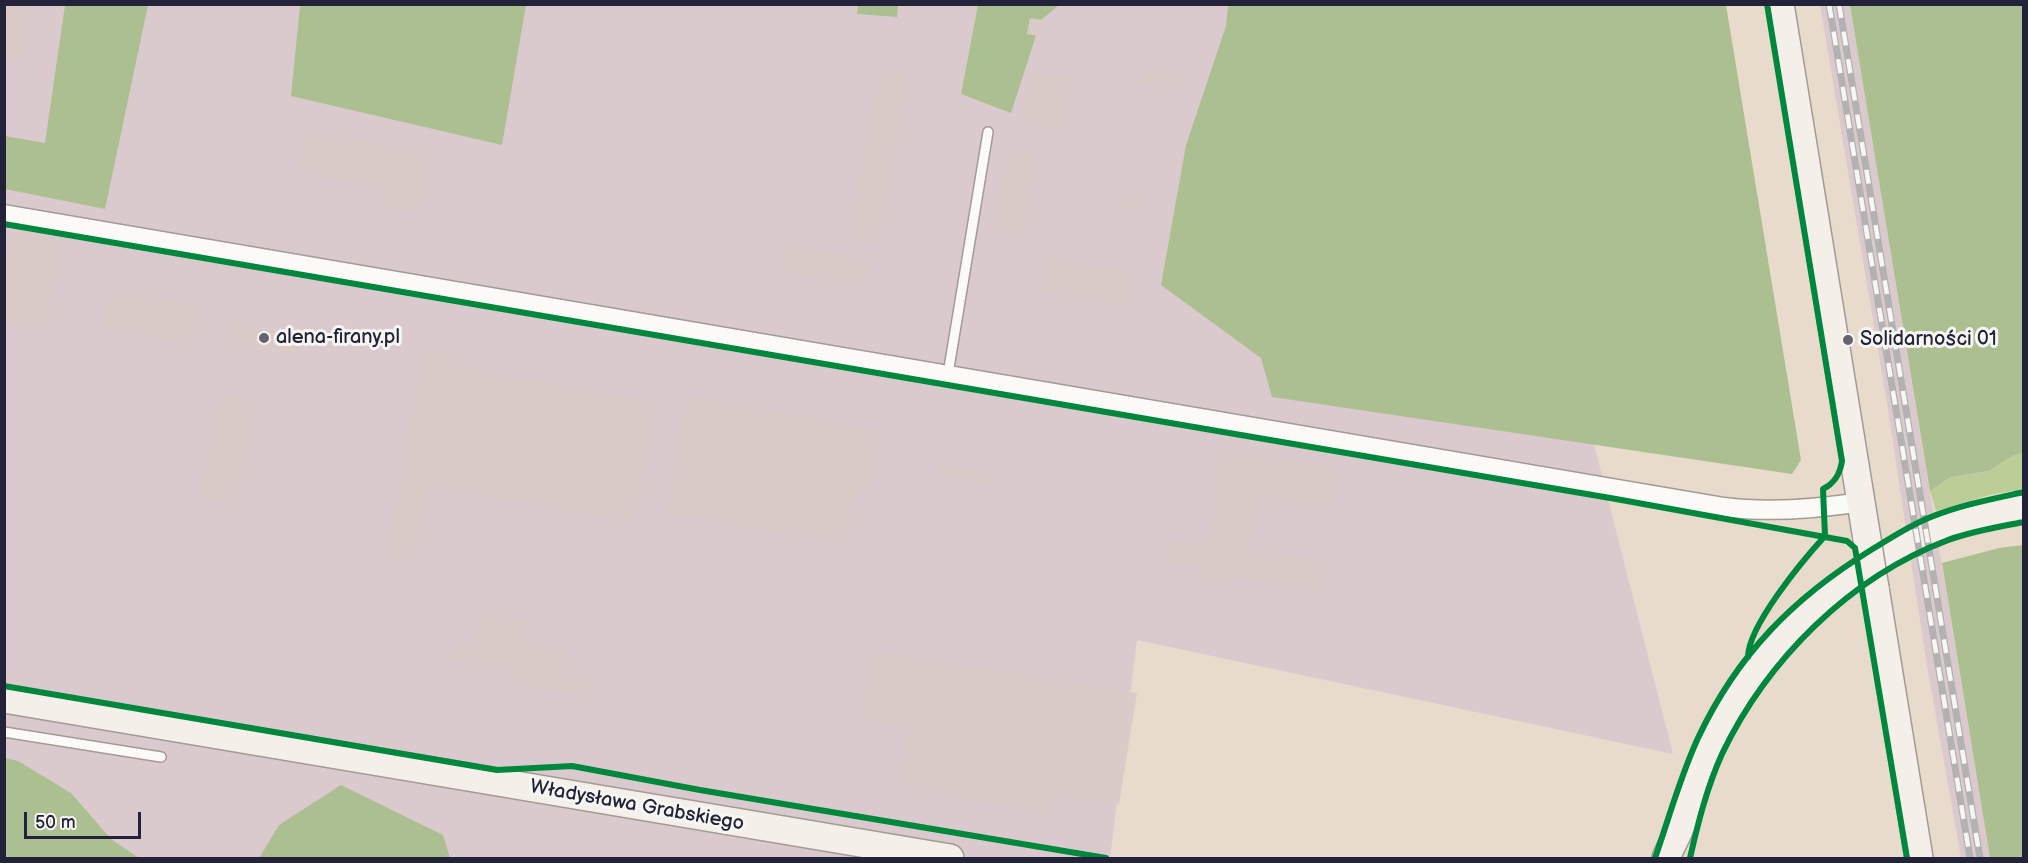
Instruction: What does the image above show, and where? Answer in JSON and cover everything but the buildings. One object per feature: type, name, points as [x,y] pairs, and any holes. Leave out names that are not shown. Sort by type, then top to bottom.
[{"type":"street","points":[[1780,4],[1919,858]]},
{"type":"street","points":[[4,214],[1731,508],[1784,510],[1862,502]]},
{"type":"street","points":[[1666,858],[1683,821],[1714,738],[1733,704],[1758,667],[1810,611],[1848,579],[1906,544],[1948,526],[2024,507]]},
{"type":"street","name":"Władysława Grabskiego","points":[[4,699],[855,850],[950,858]]},
{"type":"street","points":[[1678,858],[1683,821]]},
{"type":"lane","points":[[948,374],[988,132]]},
{"type":"lane","points":[[4,732],[161,757]]},
{"type":"shaded area","points":[[5,5],[1482,5],[1673,754],[1137,640],[1110,858],[5,858]]},
{"type":"shaded area","points":[[1820,5],[1850,5],[1990,858],[1961,858],[1926,660],[1887,403]]},
{"type":"green space","points":[[65,5],[148,5],[105,209],[5,189],[5,136],[45,143]]},
{"type":"green space","points":[[300,5],[526,5],[502,145],[291,96]]},
{"type":"green space","points":[[858,5],[898,5],[897,17],[857,14]]},
{"type":"green space","points":[[978,5],[1059,5],[1041,20],[1011,113],[961,94]]},
{"type":"green space","points":[[1228,5],[1726,5],[1801,460],[1792,474],[1272,397],[1261,358],[1161,285],[1186,145],[1226,26]]},
{"type":"green space","points":[[1850,5],[2023,5],[2023,453],[2014,455],[1989,471],[1951,477],[1930,491]]},
{"type":"green space","points":[[2023,453],[2023,489],[1990,495],[1936,511],[1930,491],[1951,477],[1989,471],[2014,455]]},
{"type":"green space","points":[[2023,545],[2023,858],[1990,858],[1942,563],[1999,548]]},
{"type":"green space","points":[[5,758],[18,761],[71,793],[111,839],[139,858],[5,858]]},
{"type":"green space","points":[[341,785],[443,835],[450,858],[259,858],[279,825]]},
{"type":"railway","points":[[1829,4],[1970,858]]},
{"type":"railway","points":[[1839,4],[1980,858]]},
{"type":"cycle path","points":[[1748,657],[1750,644],[1767,611],[1791,577],[1825,536],[1823,489],[1836,478],[1842,461],[1767,4]]},
{"type":"cycle path","points":[[4,224],[1616,499],[1847,541],[1855,548],[1907,858]]},
{"type":"cycle path","points":[[1655,858],[1680,783],[1713,708],[1749,655],[1792,609],[1843,568],[1908,528],[1954,509],[2024,492]]},
{"type":"cycle path","points":[[1690,858],[1700,818],[1722,754],[1741,719],[1763,686],[1787,655],[1815,626],[1845,599],[1912,556],[1957,537],[2024,522]]},
{"type":"cycle path","points":[[4,686],[497,770],[572,766],[700,790],[1106,858]]},
{"type":"place","name":"alena-firany.pl","points":[[264,338]]},
{"type":"place","name":"Solidarności 01","points":[[1848,340]]}]
